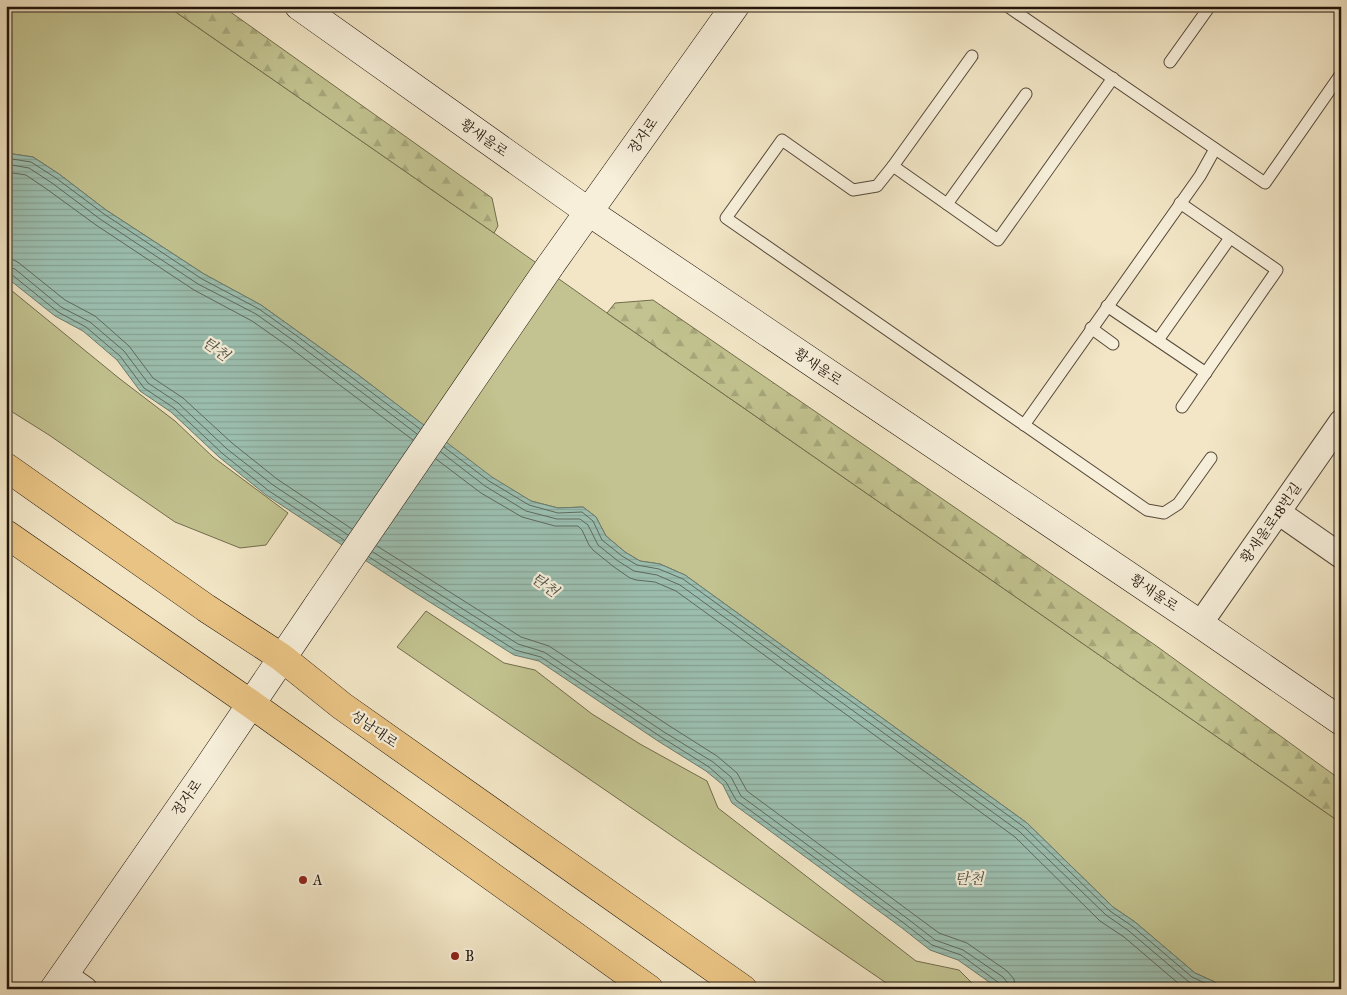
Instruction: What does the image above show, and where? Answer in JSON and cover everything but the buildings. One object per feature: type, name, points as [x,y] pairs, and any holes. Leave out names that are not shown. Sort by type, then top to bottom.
[{"type":"main road","name":"황새울로","points":[[299,6],[589,212],[1341,721]]},
{"type":"main road","name":"정자로","points":[[68,984],[281,657],[550,266],[734,6]]},
{"type":"main road","name":"성남대로","points":[[6,466],[206,608],[281,657],[342,706],[743,989]]},
{"type":"main road","points":[[6,534],[251,704],[649,989]]},
{"type":"street","name":"황새울로18번길","points":[[1200,624],[1341,422]]},
{"type":"street","points":[[1278,512],[1341,556]]},
{"type":"lane","points":[[1007,6],[1265,183],[1341,74]]},
{"type":"lane","points":[[1170,62],[1210,6]]},
{"type":"lane","points":[[972,56],[877,186],[853,190],[782,140],[726,218],[1147,510],[1164,513],[1178,504],[1211,458]]},
{"type":"lane","points":[[892,166],[998,240],[1112,78]]},
{"type":"lane","points":[[947,204],[1026,94]]},
{"type":"lane","points":[[1024,424],[1200,176],[1215,149]]},
{"type":"lane","points":[[1180,203],[1277,270],[1182,407]]},
{"type":"lane","points":[[1158,340],[1230,238]]},
{"type":"lane","points":[[1108,306],[1206,374]]},
{"type":"lane","points":[[1092,328],[1113,344]]},
{"type":"green space","points":[[6,6],[167,6],[1341,823],[1341,989],[1220,989],[1215,982],[1195,973],[1135,922],[1113,907],[1027,823],[685,575],[660,564],[640,561],[625,552],[606,536],[596,517],[583,507],[558,508],[531,501],[491,477],[357,374],[261,305],[204,274],[106,210],[59,174],[33,157],[6,153]]},
{"type":"green space","points":[[167,6],[222,6],[492,198],[498,226],[494,233]]},
{"type":"green space","points":[[6,286],[120,379],[175,421],[213,457],[288,513],[266,545],[240,548],[175,522],[49,435],[6,408]]},
{"type":"green space","points":[[653,300],[1155,645],[1341,780],[1341,823],[607,313],[615,303]]},
{"type":"green space","points":[[426,611],[504,663],[535,670],[592,714],[640,744],[707,781],[718,808],[916,961],[959,970],[978,989],[895,989],[397,647]]},
{"type":"water","name":"탄천","points":[[6,153],[33,157],[59,174],[106,210],[204,274],[261,305],[357,374],[492,477],[531,501],[558,508],[583,507],[596,517],[606,536],[625,552],[640,561],[660,564],[685,575],[1027,823],[1113,907],[1135,922],[1195,973],[1215,982],[1220,989],[999,989],[958,960],[930,950],[732,803],[723,785],[706,771],[539,661],[514,655],[266,495],[219,457],[171,412],[140,391],[117,360],[83,331],[55,316],[6,277]]},
{"type":"place","name":"A","points":[[303,880]]},
{"type":"place","name":"B","points":[[455,956]]}]
